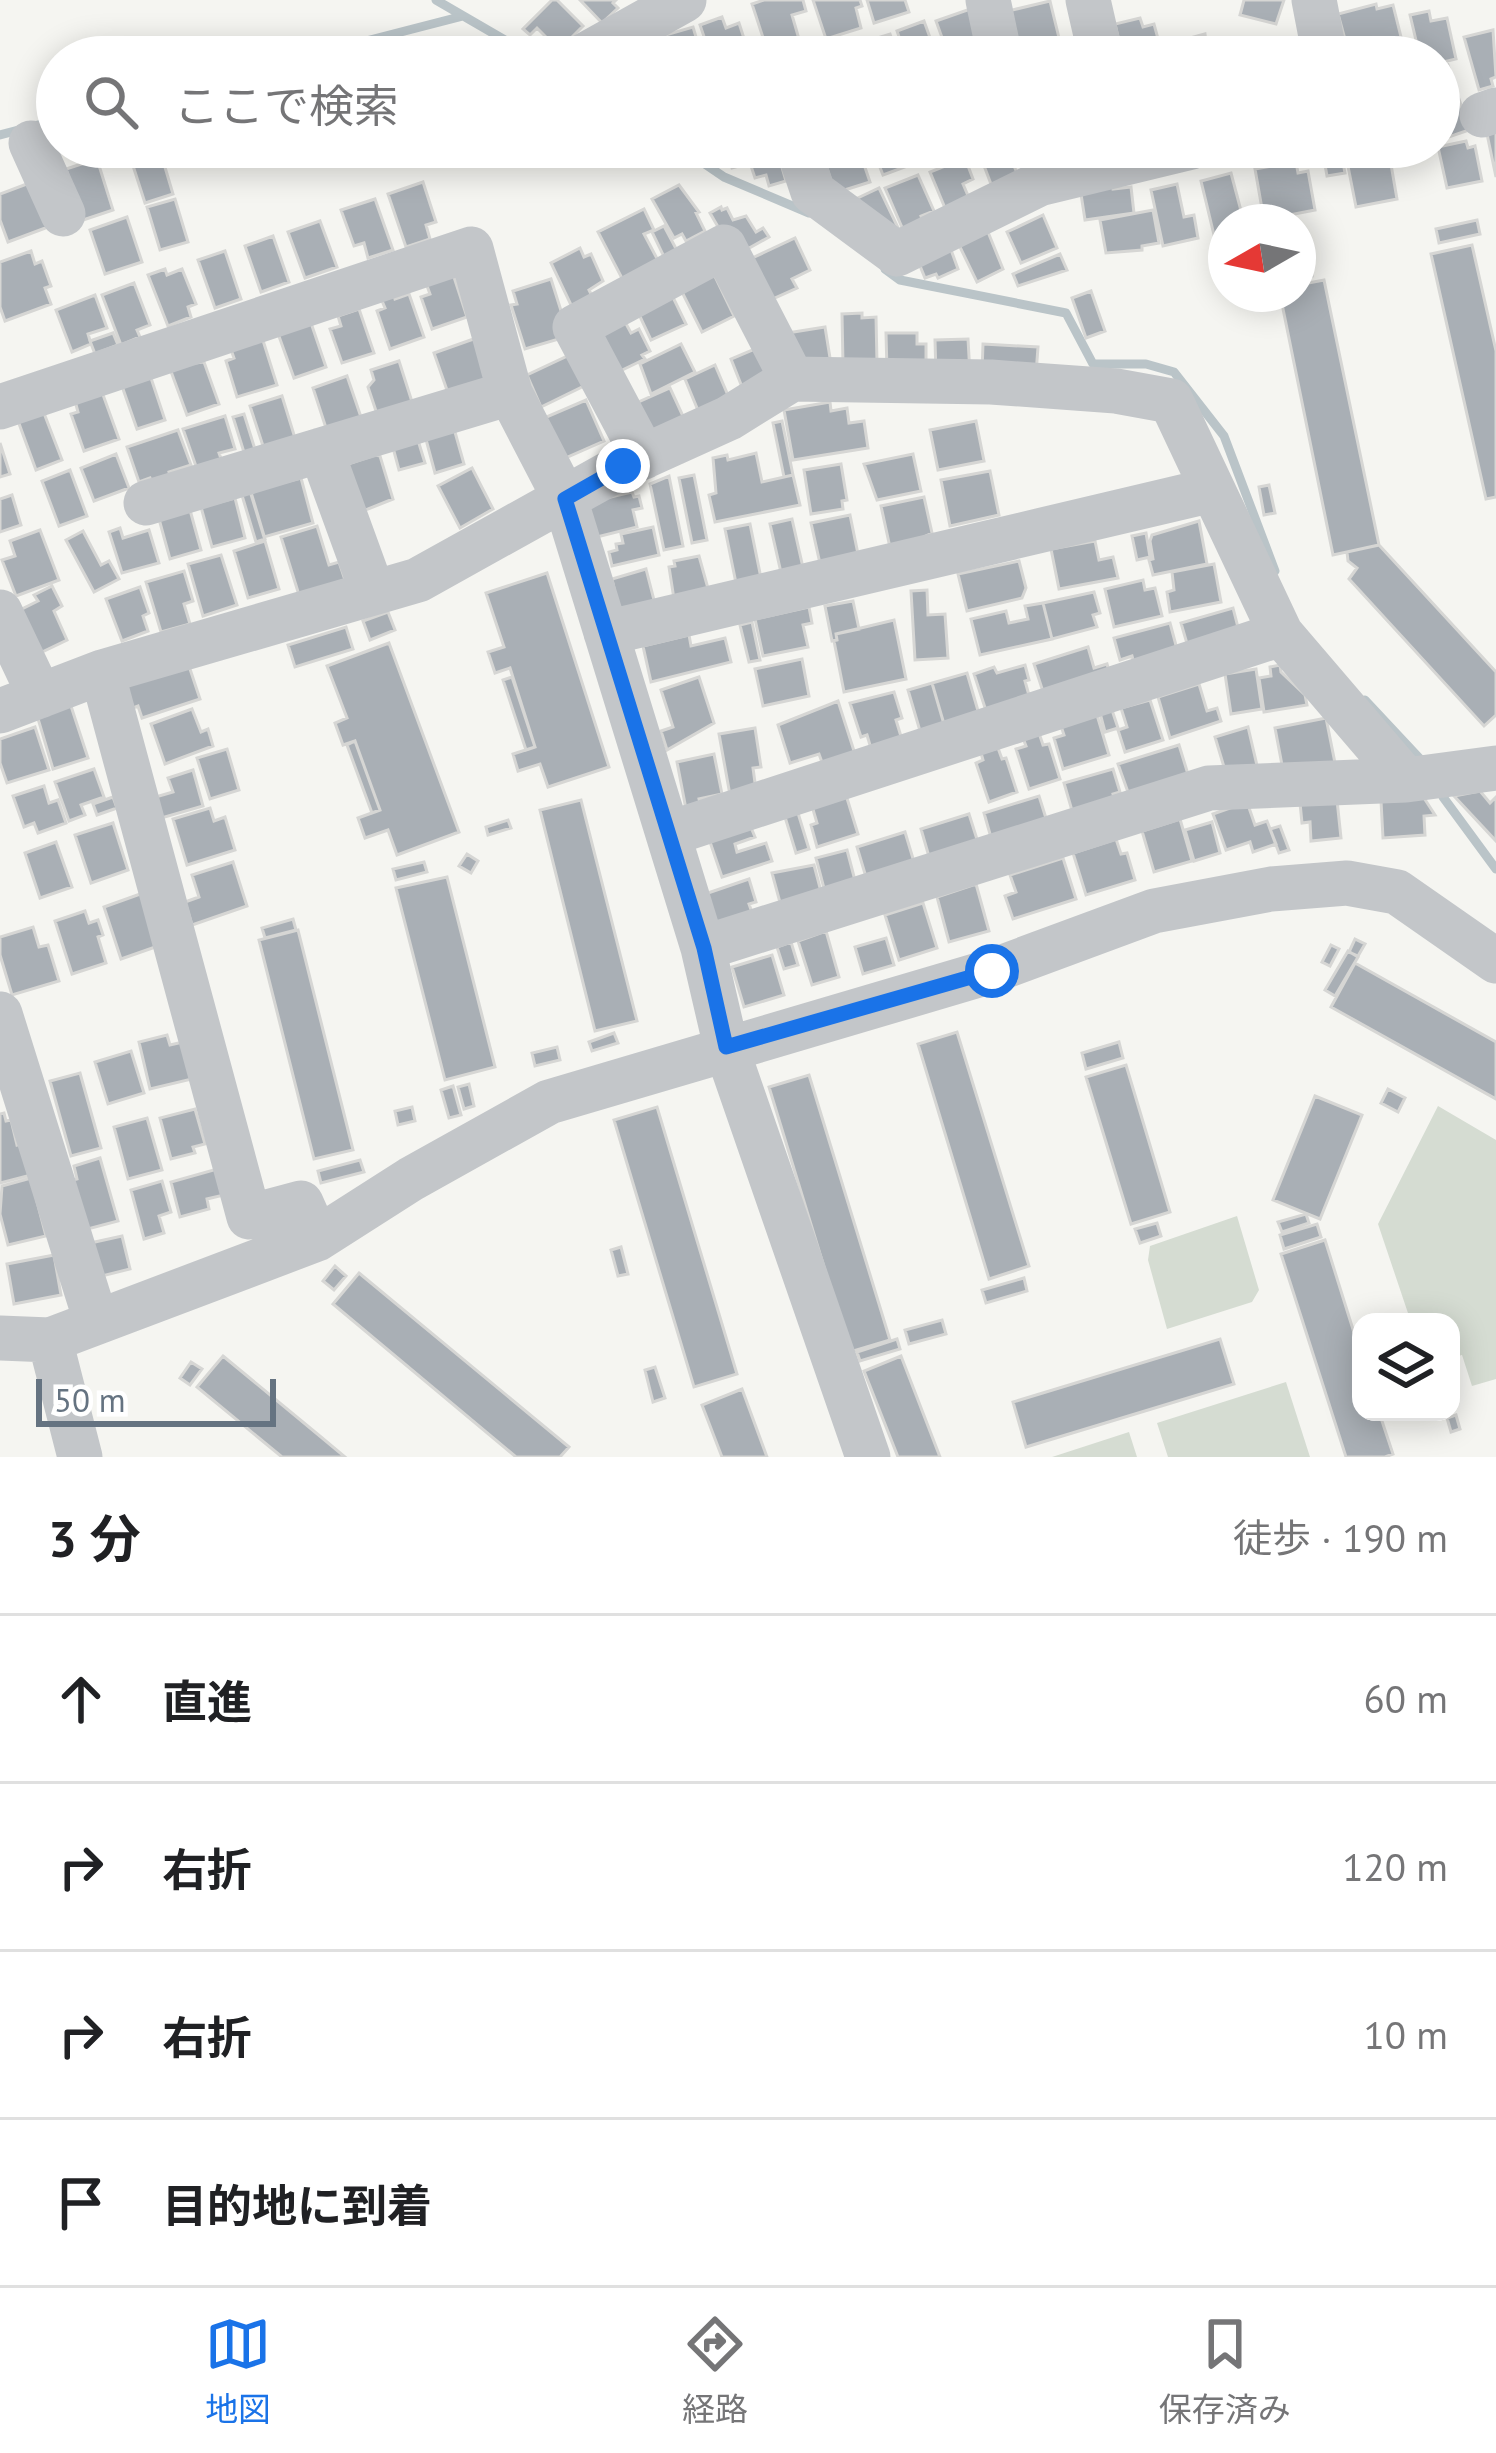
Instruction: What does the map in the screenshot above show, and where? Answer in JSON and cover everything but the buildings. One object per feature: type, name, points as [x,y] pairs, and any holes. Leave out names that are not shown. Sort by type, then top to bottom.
[{"type":"street","points":[[620,36],[684,0]]},
{"type":"street","points":[[988,0],[996,36]]},
{"type":"street","points":[[1088,0],[1096,36]]},
{"type":"street","points":[[1314,0],[1321,36]]},
{"type":"street","points":[[41,168],[63,214]]},
{"type":"street","points":[[805,168],[813,192],[897,254],[1030,168]]},
{"type":"street","points":[[644,457],[575,327],[724,247],[792,379]]},
{"type":"street","points":[[0,407],[471,249],[510,392],[565,499],[704,948],[726,1047],[868,1457]]},
{"type":"street","points":[[0,612],[20,704],[102,673],[418,580],[644,457],[729,418],[792,379],[992,382],[1115,391],[1171,401],[1281,634],[1406,780]]},
{"type":"street","points":[[146,503],[510,392]]},
{"type":"street","points":[[321,450],[373,593]]},
{"type":"street","points":[[606,633],[1212,490]]},
{"type":"street","points":[[668,834],[1281,634]]},
{"type":"street","points":[[102,673],[249,1217],[301,1203],[317,1238]]},
{"type":"street","points":[[704,948],[1209,788],[1406,780],[1496,768]]},
{"type":"street","points":[[0,1338],[50,1340],[317,1238],[549,1102],[992,971],[1154,911],[1271,889],[1347,883],[1397,892],[1496,962]]},
{"type":"street","points":[[0,1014],[96,1321]]},
{"type":"street","points":[[50,1340],[80,1457]]},
{"type":"shaded area","points":[[1438,1106],[1496,1140],[1496,1379],[1472,1386],[1460,1356],[1460,1313],[1408,1313],[1378,1224]]},
{"type":"shaded area","points":[[1237,1216],[1259,1290],[1252,1302],[1167,1329],[1148,1260],[1150,1246]]},
{"type":"shaded area","points":[[1286,1382],[1310,1457],[1168,1457],[1157,1423]]},
{"type":"shaded area","points":[[1129,1432],[1137,1457],[1052,1457]]},
{"type":"waterway","points":[[436,0],[498,36]]},
{"type":"waterway","points":[[385,36],[463,16]]},
{"type":"waterway","points":[[0,135],[36,126]]},
{"type":"waterway","points":[[711,168],[809,213]]},
{"type":"waterway","points":[[885,269],[900,280],[1066,313],[1093,364],[1146,364],[1174,372],[1224,436],[1275,571]]},
{"type":"waterway","points":[[1365,700],[1423,762]]},
{"type":"waterway","points":[[1443,797],[1496,869]]},
{"type":"route","points":[[623,466],[565,499],[704,948],[726,1047],[992,971]]}]
